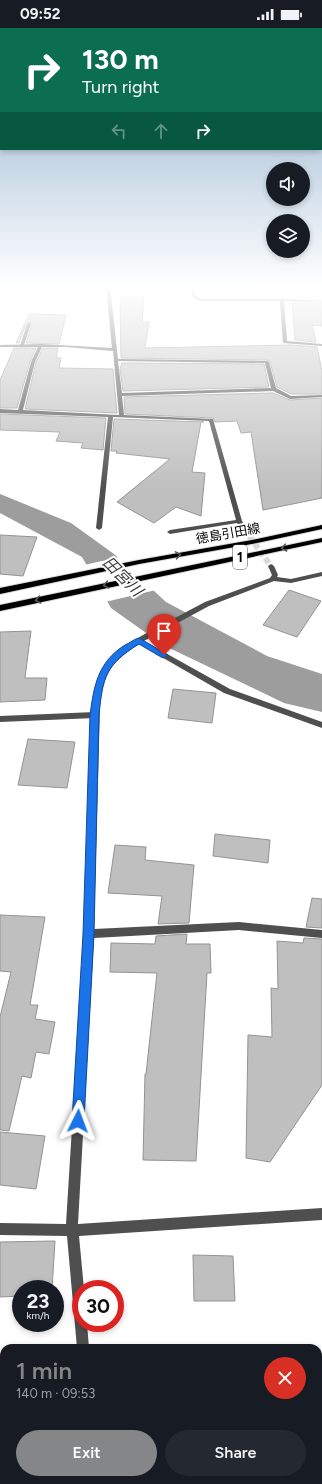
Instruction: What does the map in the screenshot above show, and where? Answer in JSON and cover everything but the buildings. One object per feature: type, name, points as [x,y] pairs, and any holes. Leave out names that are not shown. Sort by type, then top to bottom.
[{"type":"main road","name":"徳島引田線","points":[[0,591],[139,562],[257,541],[322,527]]},
{"type":"main road","name":"1","points":[[0,608],[322,540]]},
{"type":"street","points":[[20,412],[33,362],[37,354]]},
{"type":"street","points":[[115,354],[122,416]]},
{"type":"street","points":[[116,360],[267,362],[274,389]]},
{"type":"street","points":[[120,395],[274,389],[290,398],[322,396]]},
{"type":"street","points":[[0,411],[211,420],[239,521],[244,529]]},
{"type":"street","points":[[100,528],[111,415]]},
{"type":"street","points":[[170,532],[239,521]]},
{"type":"street","points":[[271,566],[275,575],[273,579]]},
{"type":"street","points":[[83,1344],[72,1230],[89,934],[95,715],[98,690],[103,675],[110,662],[121,652],[201,607],[273,579],[291,580],[322,574]]},
{"type":"street","points":[[142,639],[227,691],[322,725]]},
{"type":"street","points":[[0,719],[95,715]]},
{"type":"street","points":[[89,934],[239,926],[322,934]]},
{"type":"street","points":[[0,1229],[72,1230],[322,1214]]},
{"type":"water","name":"田宮川","points":[[0,494],[71,523],[114,554],[166,602],[267,656],[322,674],[322,712],[284,703],[163,645],[111,608],[82,557],[0,513]]},
{"type":"pier","points":[[120,557],[156,590],[105,602],[84,565]]},
{"type":"tunnel","points":[[244,529],[271,566]]},
{"type":"route","points":[[78,1121],[89,934],[95,715],[98,690],[103,675],[110,662],[121,652],[139,641],[164,655]]}]
